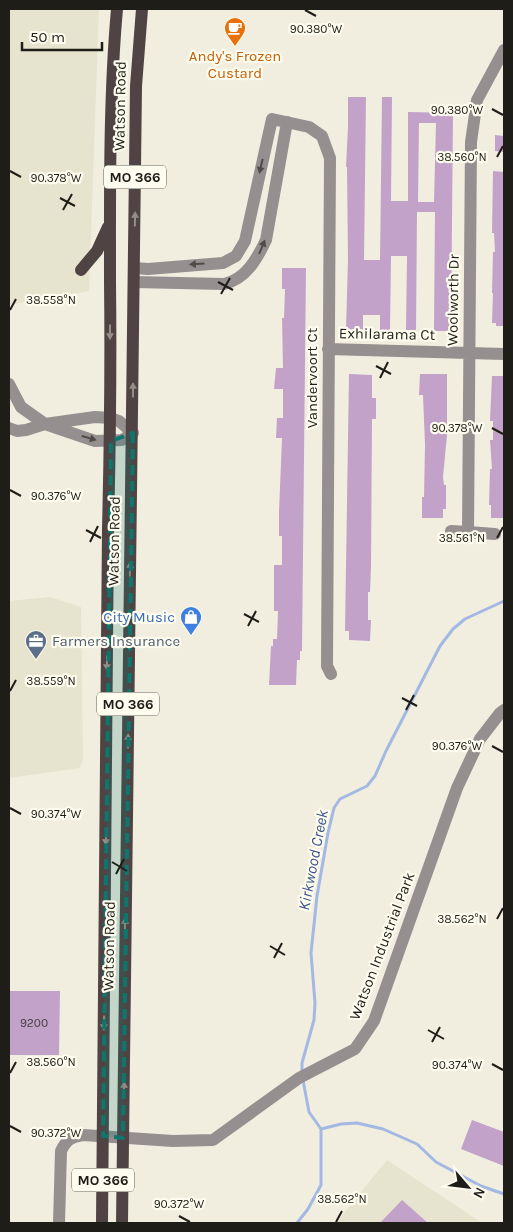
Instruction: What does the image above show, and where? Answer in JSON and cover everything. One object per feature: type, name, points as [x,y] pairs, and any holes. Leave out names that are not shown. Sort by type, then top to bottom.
[{"type":"main road","name":"Watson Road","points":[[102,1223],[108,544],[111,440],[110,222],[112,100],[117,9]]},
{"type":"main road","name":"Watson Road","points":[[122,1223],[136,86],[142,9]]},
{"type":"main road","points":[[81,270],[97,251],[110,222]]},
{"type":"street","name":"Woolworth Dr","points":[[468,532],[472,142],[477,100],[504,50]]},
{"type":"street","name":"Vandervoort Ct","points":[[134,268],[148,269],[224,263],[236,256],[245,241],[272,119],[309,127],[322,136],[330,158],[327,666],[331,674]]},
{"type":"street","points":[[134,282],[224,284],[231,283],[245,273],[258,258],[266,240],[287,122]]},
{"type":"street","name":"Exhilarama Ct","points":[[328,349],[504,354]]},
{"type":"street","points":[[9,384],[21,407],[45,424],[95,440],[122,440],[133,433],[119,421],[111,418],[95,417],[45,424],[26,430],[9,428]]},
{"type":"street","points":[[451,532],[495,534]]},
{"type":"street","name":"Watson Industrial Park","points":[[59,1223],[60,1151],[66,1141],[72,1137],[83,1135],[173,1141],[213,1140],[304,1075],[355,1049],[374,1021],[457,788],[480,739],[504,710]]},
{"type":"highlighted area","points":[[133,433],[123,1138],[103,1136],[111,441]]},
{"type":"shaded area","points":[[9,9],[99,9],[89,291],[9,305]]},
{"type":"shaded area","points":[[50,597],[81,607],[83,759],[80,768],[9,778],[9,601]]},
{"type":"shaded area","points":[[387,1160],[482,1223],[336,1223]]},
{"type":"building","points":[[348,97],[366,97],[364,260],[380,260],[382,97],[392,97],[391,201],[408,201],[408,112],[453,113],[451,331],[434,331],[435,212],[417,212],[416,330],[406,330],[407,256],[391,256],[390,330],[380,330],[380,315],[363,315],[363,330],[346,330],[348,260],[346,167]],"holes":[[[419,123],[436,123],[434,202],[418,202]]]},
{"type":"building","points":[[495,135],[504,136],[504,152],[495,151]]},
{"type":"building","points":[[493,171],[504,172],[504,326],[496,326],[496,323],[492,323],[493,252],[495,252],[494,233],[492,233]]},
{"type":"building","points":[[282,268],[306,268],[302,651],[300,651],[300,660],[297,660],[296,685],[269,685],[271,646],[273,646],[273,639],[277,639],[278,611],[274,611],[274,565],[282,565],[282,536],[279,536],[279,512],[282,438],[276,438],[277,418],[283,418],[283,389],[274,389],[276,368],[283,368],[282,318],[284,318],[285,289],[282,289]]},
{"type":"building","points":[[349,374],[372,375],[372,398],[376,398],[376,419],[372,419],[371,567],[370,592],[368,592],[368,620],[371,620],[370,641],[349,640],[349,631],[345,631]]},
{"type":"building","points":[[420,374],[447,374],[447,435],[443,477],[444,485],[446,485],[446,509],[443,509],[443,518],[422,518],[425,445],[423,395],[419,395]]},
{"type":"building","points":[[492,376],[504,376],[504,518],[491,518],[491,505],[489,505],[490,469],[492,469],[490,440],[493,440],[493,421],[490,421]]},
{"type":"building","points":[[9,991],[60,991],[59,1055],[9,1055]]},
{"type":"building","points":[[472,1120],[504,1132],[504,1166],[461,1149]]},
{"type":"building","points":[[402,1200],[428,1223],[380,1223]]},
{"type":"waterway","name":"Kirkwood Creek","points":[[302,1072],[302,1063],[314,1020],[315,1003],[311,953],[317,896],[334,808],[340,799],[367,786],[375,776],[440,646],[453,629],[465,619],[504,601]]},
{"type":"waterway","name":"Kirkwood Creek","points":[[303,1080],[309,1112],[321,1129]]},
{"type":"waterway","points":[[297,1223],[308,1209],[321,1185],[321,1129],[341,1124],[357,1123],[383,1129],[417,1144],[436,1162],[481,1186],[504,1194]]},
{"type":"place","name":"Andy's Frozen Custard","points":[[235,47]]},
{"type":"place","name":"City Music","points":[[191,636]]},
{"type":"place","name":"Farmers Insurance","points":[[36,660]]}]
